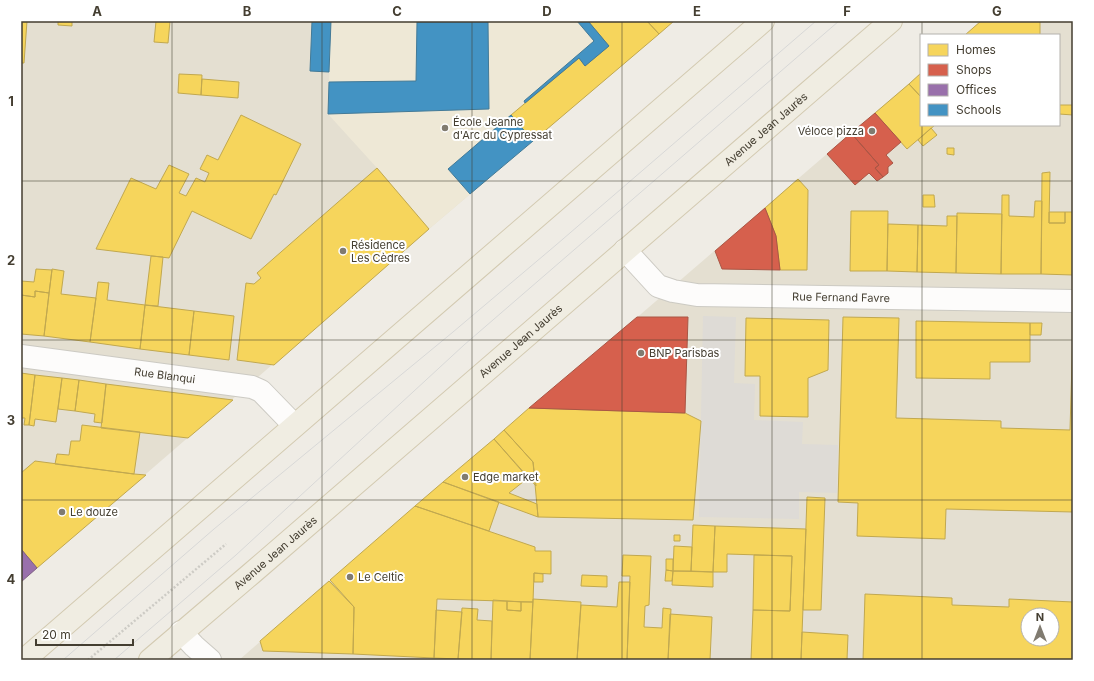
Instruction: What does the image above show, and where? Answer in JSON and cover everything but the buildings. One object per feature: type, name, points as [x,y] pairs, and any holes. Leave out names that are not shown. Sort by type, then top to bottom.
[{"type":"main road","points":[[24,660],[763,21]]},
{"type":"main road","name":"Avenue Jean Jaurès","points":[[150,660],[891,21]]},
{"type":"street","name":"Rue Fernand Favre","points":[[625,250],[658,286],[673,292],[697,295],[1073,301]]},
{"type":"street","name":"Rue Blanqui","points":[[21,356],[252,387],[261,391],[294,425]]},
{"type":"street","points":[[181,632],[210,660]]},
{"type":"path","points":[[88,660],[226,544]]},
{"type":"shaded area","points":[[21,21],[674,21],[429,229],[21,582]]},
{"type":"shaded area","name":"École Jeanne d'Arc du Cypressat","points":[[331,21],[647,21],[659,34],[429,229],[328,114]]},
{"type":"shaded area","points":[[981,21],[1073,21],[1073,660],[239,660],[920,74],[920,126],[1060,126],[1060,34],[966,34]]},
{"type":"shaded area","points":[[703,316],[736,317],[734,383],[755,384],[754,420],[803,422],[802,444],[838,445],[837,493],[799,492],[799,519],[699,517]]},
{"type":"tram line","points":[[63,660],[214,529],[556,245],[816,21]]},
{"type":"tram line","points":[[114,660],[236,555],[464,345],[839,21]]},
{"type":"place","name":"École Jeanne d'Arc du Cypressat","points":[[445,128]]},
{"type":"place","name":"Véloce pizza","points":[[872,131]]},
{"type":"place","name":"Résidence Les Cèdres","points":[[343,251]]},
{"type":"place","name":"BNP Parisbas","points":[[641,353]]},
{"type":"place","name":"Edge market","points":[[465,477]]},
{"type":"place","name":"Le douze","points":[[62,512]]},
{"type":"place","name":"Le Celtic","points":[[350,577]]}]
